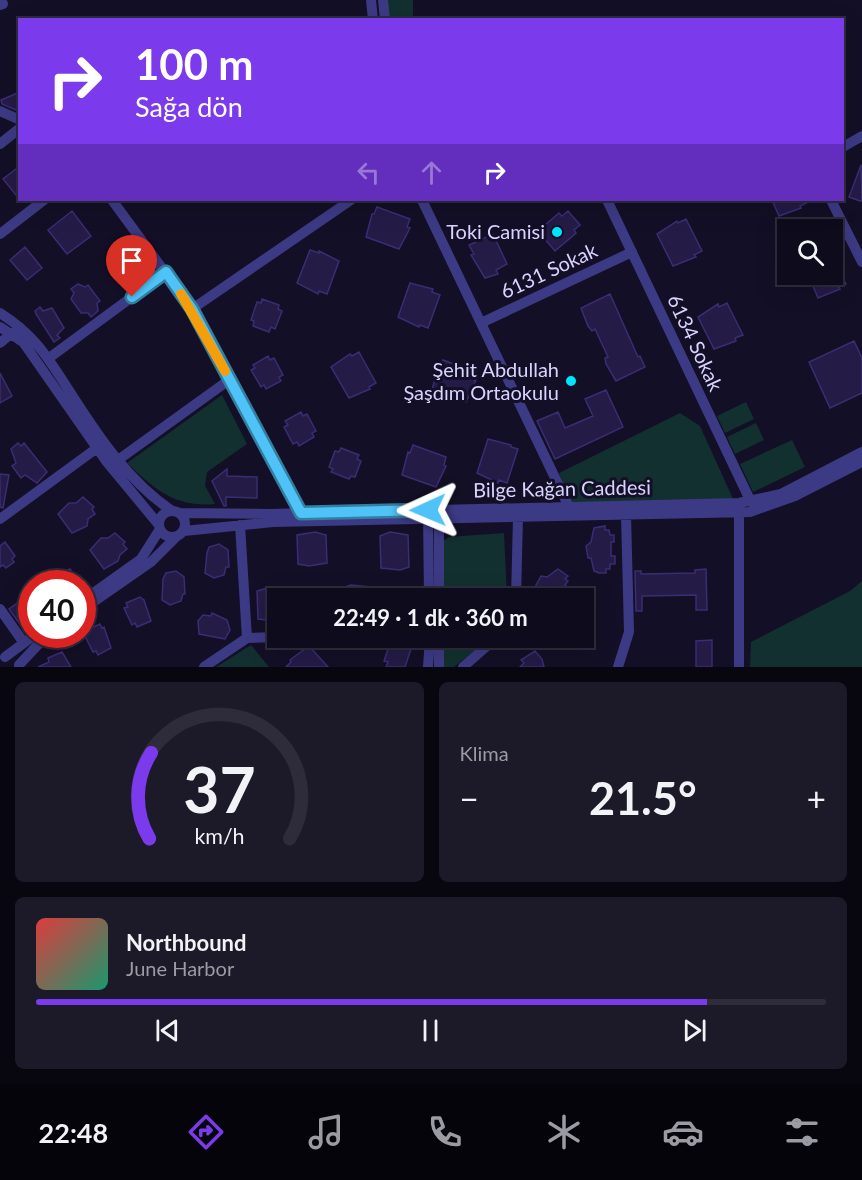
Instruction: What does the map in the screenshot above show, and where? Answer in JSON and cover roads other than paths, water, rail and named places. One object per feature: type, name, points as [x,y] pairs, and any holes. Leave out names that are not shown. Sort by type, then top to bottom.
[{"type":"street","points":[[0,5],[3,4],[1,0]]},
{"type":"street","points":[[371,0],[373,18]]},
{"type":"street","points":[[383,0],[385,18]]},
{"type":"street","points":[[0,111],[18,119]]},
{"type":"street","points":[[0,144],[18,130]]},
{"type":"street","points":[[844,146],[862,136]]},
{"type":"street","points":[[0,234],[43,201]]},
{"type":"street","points":[[113,201],[192,309],[301,513]]},
{"type":"street","points":[[192,309],[350,201]]},
{"type":"street","points":[[422,201],[569,507]]},
{"type":"street","name":"6134 Sokak","points":[[607,201],[750,502]]},
{"type":"street","points":[[832,201],[862,262]]},
{"type":"street","name":"6131 Sokak","points":[[481,323],[632,252]]},
{"type":"street","points":[[49,358],[166,272]]},
{"type":"street","points":[[0,313],[25,329],[49,358],[118,460],[141,486],[176,512],[186,523],[181,534],[152,562],[96,600]]},
{"type":"street","points":[[0,327],[23,342],[97,448],[165,535],[181,534]]},
{"type":"street","points":[[0,343],[12,333]]},
{"type":"street","points":[[118,460],[229,380]]},
{"type":"street","points":[[0,519],[97,448]]},
{"type":"street","name":"Bilge Kağan Caddesi","points":[[181,534],[240,525],[434,514],[569,507],[750,502],[781,494],[862,452]]},
{"type":"street","name":"Bilge Kağan Caddesi","points":[[176,512],[518,517],[739,512],[775,505],[862,462]]},
{"type":"street","points":[[96,591],[141,559],[160,527],[164,514],[176,512]]},
{"type":"street","points":[[739,512],[739,667]]},
{"type":"street","points":[[430,588],[434,514]]},
{"type":"street","points":[[434,514],[438,588]]},
{"type":"street","points":[[618,667],[629,632],[626,514]]},
{"type":"street","points":[[516,588],[518,517]]},
{"type":"street","points":[[240,525],[247,638]]},
{"type":"street","points":[[0,609],[18,634]]},
{"type":"street","points":[[204,667],[247,638],[267,637]]},
{"type":"street","points":[[2,659],[18,647]]},
{"type":"street","points":[[2,659],[15,658],[19,666],[35,648]]},
{"type":"street","points":[[428,667],[429,648]]},
{"type":"street","points":[[439,648],[439,667]]},
{"type":"street","points":[[463,667],[485,648]]},
{"type":"place","name":"Toki Camisi","points":[[557,232]]},
{"type":"place","name":"Şehit Abdullah Şaşdım Ortaokulu","points":[[571,381]]}]
